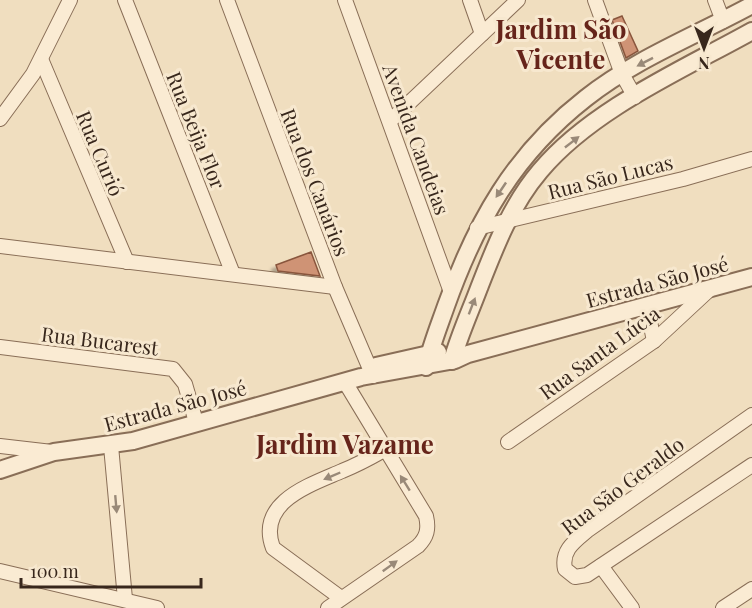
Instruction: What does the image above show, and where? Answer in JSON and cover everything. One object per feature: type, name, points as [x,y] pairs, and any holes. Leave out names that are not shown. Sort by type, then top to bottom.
[{"type":"street","points":[[0,119],[33,74],[70,0]]},
{"type":"street","name":"Rua Beija Flor","points":[[125,0],[233,274]]},
{"type":"street","name":"Rua dos Canários","points":[[227,0],[335,286],[384,450]]},
{"type":"street","name":"Avenida Candeias","points":[[345,0],[451,292]]},
{"type":"street","points":[[470,0],[482,34]]},
{"type":"street","points":[[390,122],[518,0]]},
{"type":"street","points":[[595,0],[622,74],[635,97]]},
{"type":"street","points":[[715,0],[723,21]]},
{"type":"street","points":[[428,360],[451,292],[477,228],[509,178],[546,133],[585,99],[622,74],[752,5]]},
{"type":"street","points":[[458,355],[488,262],[507,222],[534,179],[558,153],[604,116],[752,31]]},
{"type":"street","name":"Rua Curió","points":[[41,59],[127,262]]},
{"type":"street","name":"Rua São Lucas","points":[[477,228],[752,159]]},
{"type":"street","points":[[0,246],[335,286]]},
{"type":"street","name":"Estrada São José","points":[[0,470],[54,452],[111,446],[362,376],[458,355],[647,307],[752,277]]},
{"type":"street","name":"Rua Santa Lúcia","points":[[508,442],[654,341],[710,289]]},
{"type":"street","points":[[647,307],[654,341]]},
{"type":"street","name":"Rua Bucarest","points":[[0,347],[173,369],[185,384],[196,422]]},
{"type":"street","name":"Rua São Geraldo","points":[[752,415],[588,530],[565,554],[564,570],[575,577],[587,575],[752,465]]},
{"type":"street","points":[[0,446],[54,452]]},
{"type":"street","points":[[111,446],[125,599]]},
{"type":"street","points":[[328,608],[424,540],[428,528],[426,516],[384,450],[290,495],[273,518],[270,539],[273,548],[341,598]]},
{"type":"street","points":[[601,567],[632,608]]},
{"type":"street","points":[[0,571],[157,608]]},
{"type":"street","points":[[723,608],[752,589]]},
{"type":"building","points":[[622,16],[638,51],[626,58],[612,20]]},
{"type":"building","points":[[311,252],[320,276],[278,271],[276,265]]},
{"type":"district","name":"Jardim São Vicente","points":[[561,43]]},
{"type":"district","name":"Jardim Vazame","points":[[345,443]]}]
